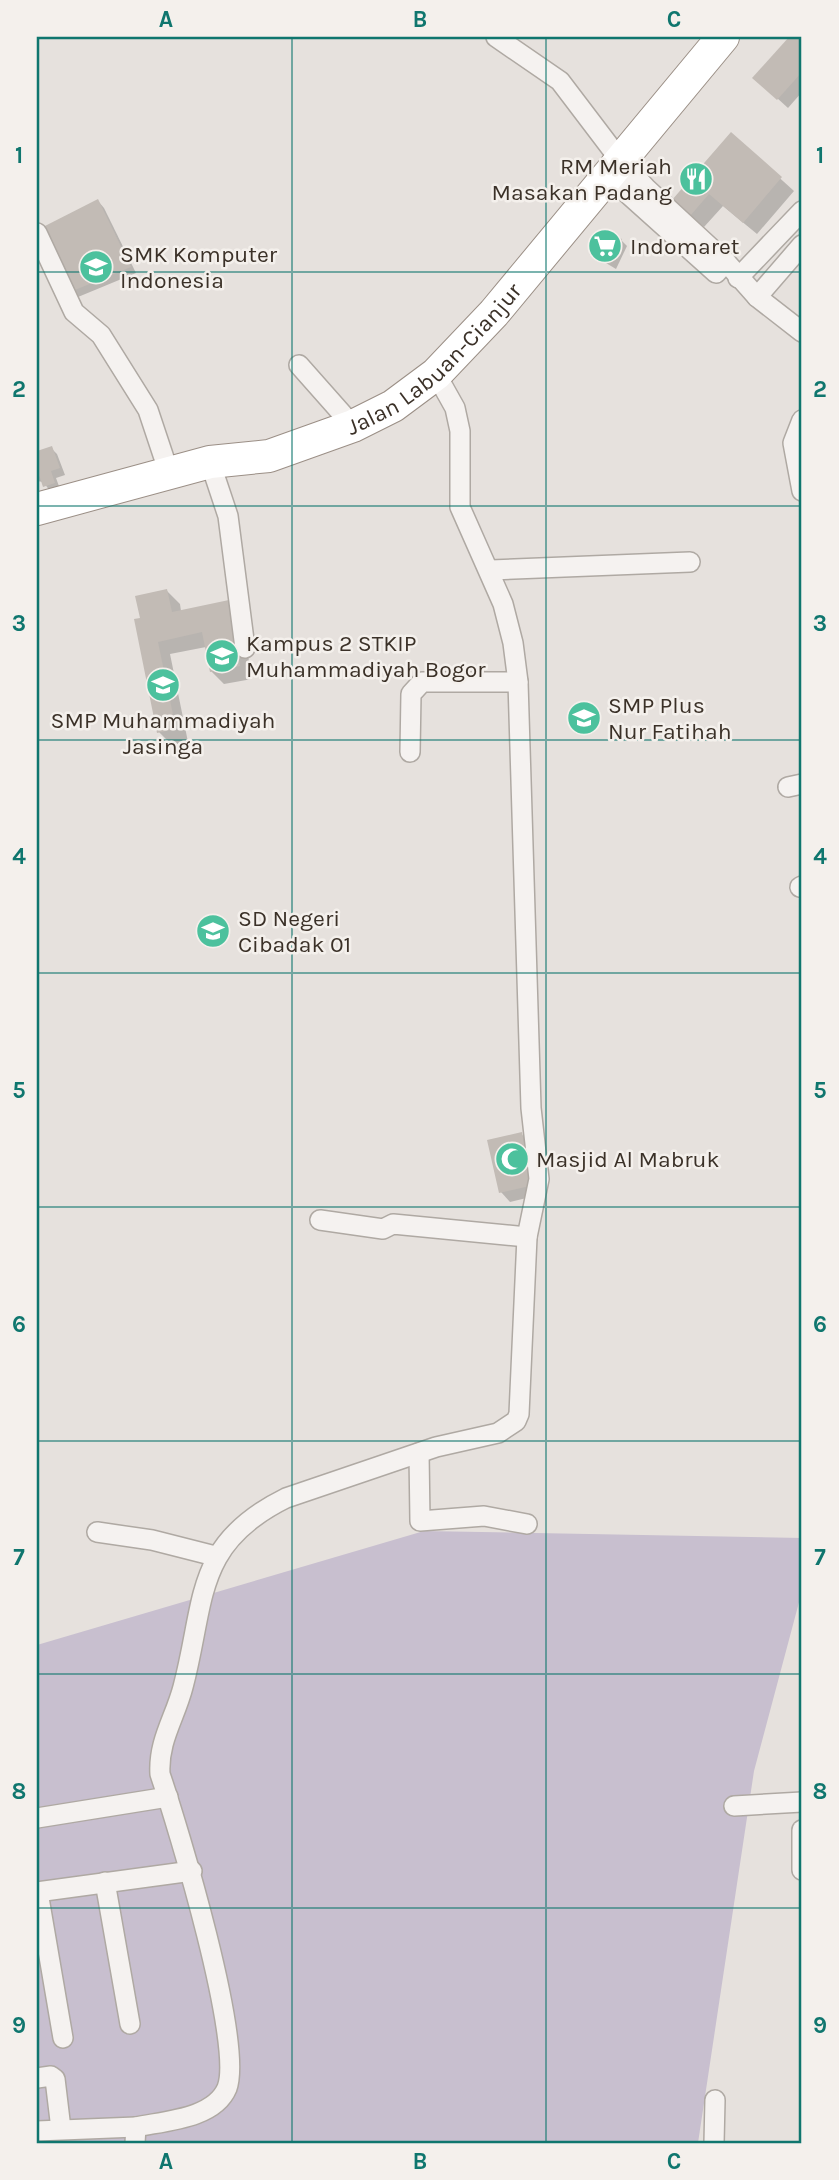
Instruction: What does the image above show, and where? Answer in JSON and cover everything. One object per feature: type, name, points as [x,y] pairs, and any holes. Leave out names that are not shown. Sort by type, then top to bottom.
[{"type":"highway","name":"Jalan Labuan-Cianjur","points":[[37,509],[210,462],[269,456],[354,426],[393,406],[436,374],[494,313],[723,37]]},
{"type":"street","points":[[496,37],[560,81],[614,168],[716,273],[732,270],[802,211]]},
{"type":"street","points":[[37,233],[74,312],[101,335],[148,410],[169,473]]},
{"type":"street","points":[[757,297],[802,245]]},
{"type":"street","points":[[732,270],[757,297],[802,332]]},
{"type":"street","points":[[299,365],[354,426]]},
{"type":"street","points":[[37,2131],[61,2129],[136,2135],[201,2112],[215,2103],[226,2089],[230,2071],[226,2030],[192,1871],[160,1774],[161,1744],[183,1687],[196,1614],[215,1556],[227,1540],[264,1509],[306,1490],[419,1453],[498,1433],[516,1421],[527,1237],[539,1179],[531,1108],[519,682],[510,627],[491,570],[460,507],[460,431],[455,408],[436,374]]},
{"type":"street","points":[[802,420],[793,443],[802,491]]},
{"type":"street","points":[[210,462],[228,516],[246,648]]},
{"type":"street","points":[[491,570],[690,562]]},
{"type":"street","points":[[410,752],[411,694],[422,682],[519,682]]},
{"type":"street","points":[[320,1220],[383,1229],[393,1224],[412,1225],[527,1237]]},
{"type":"street","points":[[419,1453],[419,1521],[484,1516],[527,1524]]},
{"type":"street","points":[[96,1532],[152,1540],[215,1556]]},
{"type":"street","points":[[37,1818],[168,1797]]},
{"type":"street","points":[[734,1806],[802,1802]]},
{"type":"street","points":[[802,1830],[802,1870]]},
{"type":"street","points":[[63,2038],[38,1892],[192,1871]]},
{"type":"street","points":[[105,1882],[130,2024]]},
{"type":"street","points":[[37,2078],[51,2076],[55,2079],[61,2129]]},
{"type":"street","points":[[714,2143],[715,2100]]},
{"type":"shaded area","points":[[424,1531],[802,1538],[802,1591],[754,1771],[698,2143],[37,2143],[37,1645]]},
{"type":"building","points":[[789,37],[802,37],[802,72],[777,100],[752,78]]},
{"type":"building","points":[[731,132],[782,177],[743,223],[709,194],[690,216],[672,200]]},
{"type":"building","name":"SMK Komputer Indonesia","points":[[98,199],[131,267],[70,292],[41,228]]},
{"type":"building","name":"Indomaret","points":[[601,229],[622,239],[610,264],[589,254]]},
{"type":"building","points":[[52,446],[60,468],[51,471],[55,483],[43,487],[39,475],[37,476],[37,451]]},
{"type":"building","name":"Kampus 2 STKIP Muhammadiyah Bogor","points":[[167,589],[172,612],[229,600],[240,666],[210,672],[202,632],[158,642],[176,729],[157,733],[134,619],[140,618],[135,596]]},
{"type":"building","name":"Masjid Al Mabruk","points":[[522,1132],[524,1143],[530,1142],[534,1185],[499,1193],[487,1140]]},
{"type":"place","name":"RM Meriah Masakan Padang","points":[[696,179]]},
{"type":"place","name":"Indomaret","points":[[605,246]]},
{"type":"place","name":"SMK Komputer Indonesia","points":[[96,267]]},
{"type":"place","name":"Kampus 2 STKIP Muhammadiyah Bogor","points":[[222,656]]},
{"type":"place","name":"SMP Muhammadiyah Jasinga","points":[[163,685]]},
{"type":"place","name":"SMP Plus Nur Fatihah","points":[[584,718]]},
{"type":"place","name":"SD Negeri Cibadak 01","points":[[213,931]]},
{"type":"place","name":"Masjid Al Mabruk","points":[[512,1159]]}]
